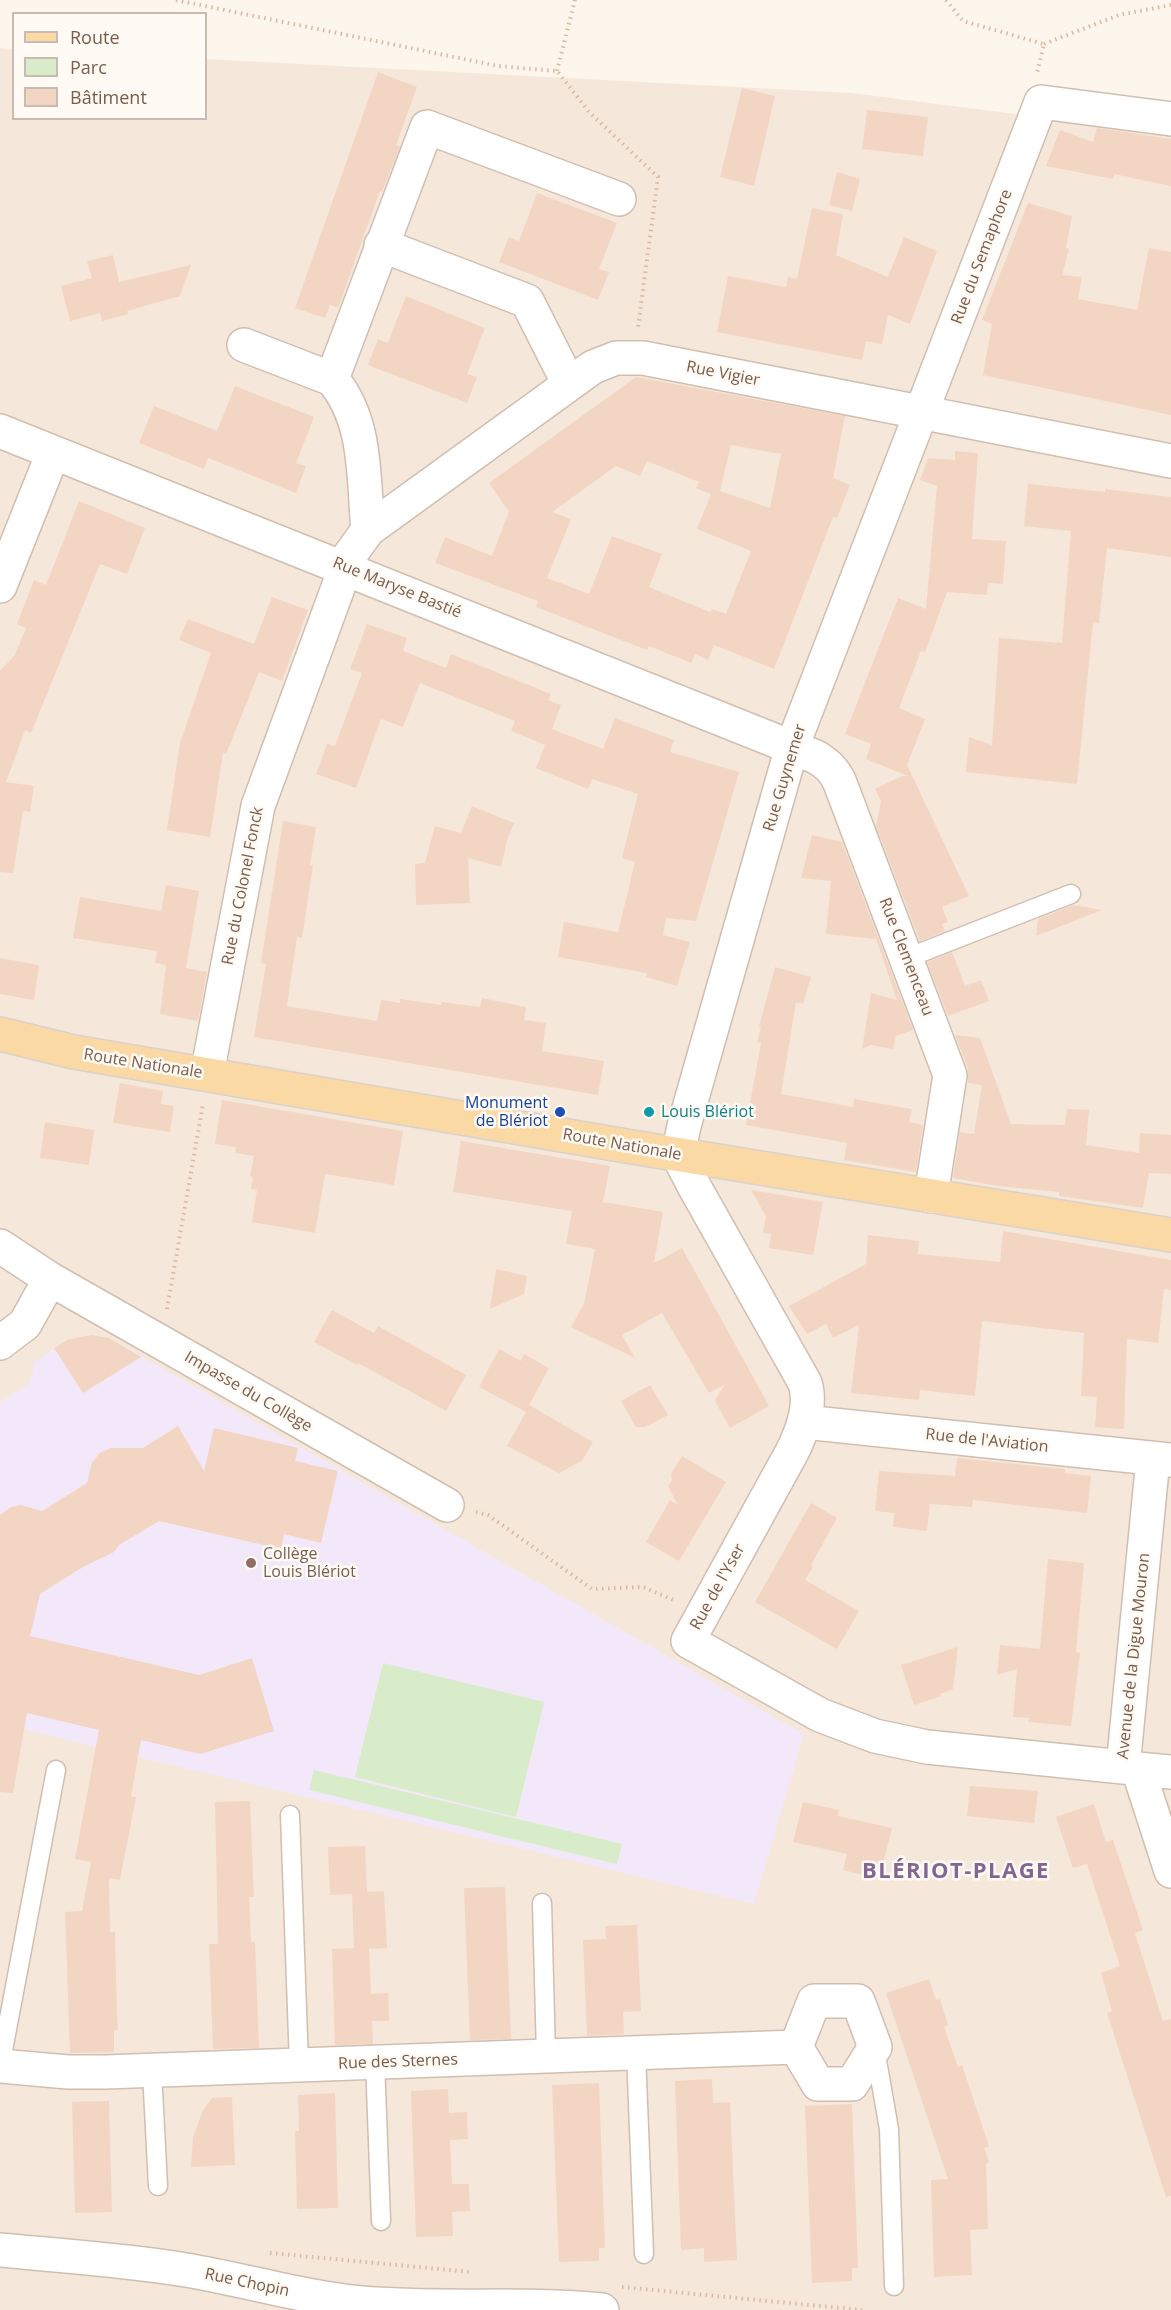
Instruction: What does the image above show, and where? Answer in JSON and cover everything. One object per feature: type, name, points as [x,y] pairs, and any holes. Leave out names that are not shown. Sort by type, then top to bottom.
[{"type":"main road","name":"Route Nationale","points":[[0,1034],[74,1052],[678,1155],[1171,1235]]},
{"type":"main road","name":"Route Nationale","points":[[0,1048],[74,1052]]},
{"type":"street","points":[[1041,102],[1171,119]]},
{"type":"street","name":"Rue du Semaphore","points":[[923,412],[1041,102]]},
{"type":"street","points":[[332,379],[427,126],[619,199]]},
{"type":"street","points":[[381,245],[526,301],[569,384]]},
{"type":"street","points":[[243,345],[332,379],[343,392],[356,420],[361,444],[368,530]]},
{"type":"street","name":"Rue Vigier","points":[[345,567],[359,540],[368,530],[569,384],[603,362],[629,357],[1171,461]]},
{"type":"street","name":"Rue Guynemer","points":[[678,1155],[684,1126],[792,747],[923,412]]},
{"type":"street","name":"Rue Maryse Bastié","points":[[0,431],[792,747]]},
{"type":"street","points":[[0,586],[53,453]]},
{"type":"street","name":"Rue du Colonel Fonck","points":[[207,1074],[258,806],[345,567]]},
{"type":"street","name":"Rue Clemenceau","points":[[792,747],[816,757],[832,768],[837,775],[950,1075],[932,1196]]},
{"type":"street","name":"Rue de l'Yser","points":[[678,1155],[805,1383],[808,1401],[804,1422],[792,1452],[688,1641],[820,1715],[856,1730],[927,1747],[1131,1768]]},
{"type":"street","name":"Impasse du Collège","points":[[0,1246],[50,1279],[447,1505]]},
{"type":"street","points":[[0,1343],[25,1324],[50,1279]]},
{"type":"street","name":"Rue de l'Aviation","points":[[804,1422],[1162,1460]]},
{"type":"street","name":"Avenue de la Digue Mouron","points":[[1162,1460],[1131,1768],[1171,1871]]},
{"type":"street","points":[[1131,1768],[1171,1772]]},
{"type":"street","points":[[814,2001],[858,2001],[875,2047],[852,2084],[818,2084],[796,2047],[814,2001]]},
{"type":"street","name":"Rue des Sternes","points":[[0,2066],[68,2072],[152,2071],[796,2047]]},
{"type":"street","name":"Rue Chopin","points":[[0,2250],[184,2270],[302,2295],[361,2303],[401,2306],[552,2306],[608,2298]]},
{"type":"lane","points":[[907,958],[1071,894]]},
{"type":"lane","points":[[0,2066],[56,1770]]},
{"type":"lane","points":[[290,1815],[299,2066]]},
{"type":"lane","points":[[542,1903],[546,2056]]},
{"type":"lane","points":[[875,2047],[889,2129],[894,2286]]},
{"type":"lane","points":[[636,2053],[644,2254]]},
{"type":"lane","points":[[375,2062],[381,2221]]},
{"type":"lane","points":[[152,2071],[158,2186]]},
{"type":"path","points":[[176,0],[498,66],[557,71],[575,0]]},
{"type":"path","points":[[946,0],[963,21],[1044,44],[1119,15],[1171,5]]},
{"type":"path","points":[[1041,102],[1036,75],[1044,44]]},
{"type":"path","points":[[160,1342],[207,1074]]},
{"type":"path","points":[[447,1505],[488,1515],[592,1589],[643,1587],[704,1613]]},
{"type":"path","points":[[261,2252],[472,2272]]},
{"type":"path","points":[[608,2298],[862,2310]]},
{"type":"shaded area","name":"BLÉRIOT-PLAGE","points":[[0,48],[12,49],[12,120],[207,120],[207,59],[852,93],[1171,134],[1171,2310],[0,2310]]},
{"type":"shaded area","name":"Collège Louis Blériot","points":[[92,1335],[109,1338],[804,1734],[754,1904],[0,1724],[0,1402],[30,1383],[35,1362],[54,1348],[69,1339]]},
{"type":"green space","points":[[383,1663],[544,1702],[516,1817],[355,1777]]},
{"type":"green space","points":[[314,1770],[622,1844],[617,1864],[309,1790]]},
{"type":"building","points":[[378,72],[417,87],[396,145],[400,147],[382,192],[380,191],[338,308],[330,305],[325,318],[295,308]]},
{"type":"building","points":[[742,88],[775,96],[754,186],[720,177]]},
{"type":"building","points":[[867,110],[928,117],[923,156],[862,149]]},
{"type":"building","points":[[1097,128],[1171,139],[1171,186],[1114,174],[1113,179],[1046,166],[1060,130],[1093,142]]},
{"type":"building","points":[[837,172],[860,179],[852,211],[829,205]]},
{"type":"building","points":[[537,193],[617,223],[599,269],[609,272],[598,300],[499,262],[509,237],[519,241]]},
{"type":"building","points":[[1028,203],[1072,216],[1066,248],[1069,249],[1062,275],[1082,277],[1078,299],[1137,310],[1149,248],[1171,252],[1171,415],[983,375],[992,324],[982,320]]},
{"type":"building","points":[[812,208],[843,214],[836,255],[888,277],[904,237],[937,251],[910,324],[888,315],[882,344],[866,341],[862,360],[717,332],[728,276],[786,287],[788,277],[797,279]]},
{"type":"building","points":[[113,255],[119,282],[191,265],[180,296],[127,311],[128,314],[102,321],[100,313],[70,321],[61,286],[92,278],[87,261]]},
{"type":"building","points":[[406,296],[485,328],[467,374],[477,377],[467,403],[368,365],[378,339],[388,343]]},
{"type":"building","points":[[636,377],[845,416],[833,478],[850,485],[837,518],[833,517],[774,669],[714,645],[708,660],[695,654],[691,663],[649,646],[647,650],[536,607],[538,601],[435,563],[445,537],[492,556],[509,512],[489,483]],"holes":[[[731,445],[781,454],[770,508],[720,491]],[[647,461],[699,482],[696,488],[711,494],[697,529],[751,551],[726,614],[712,609],[710,612],[649,587],[662,554],[612,536],[589,594],[547,578],[571,519],[552,512],[616,466],[640,476]]]},
{"type":"building","points":[[235,386],[314,417],[296,463],[306,466],[296,493],[208,458],[204,469],[139,443],[154,406],[217,431]]},
{"type":"building","points":[[955,451],[978,453],[972,539],[1006,541],[1003,584],[988,583],[987,595],[947,592],[925,652],[921,651],[899,708],[925,719],[907,765],[969,896],[942,907],[948,922],[942,924],[945,931],[920,941],[876,826],[881,801],[875,789],[902,776],[908,776],[866,759],[871,744],[845,734],[898,598],[926,609],[937,486],[920,480],[928,458],[955,460]]},
{"type":"building","points":[[1028,484],[1105,492],[1105,489],[1171,497],[1171,557],[1107,548],[1099,623],[1093,622],[1077,784],[966,772],[969,737],[992,745],[999,638],[1062,643],[1071,531],[1024,526]]},
{"type":"building","points":[[79,501],[145,528],[127,574],[100,564],[31,733],[25,730],[6,782],[34,786],[30,812],[23,811],[13,873],[0,872],[0,671],[15,655],[26,628],[17,624],[34,580],[46,585]]},
{"type":"building","points":[[272,597],[308,610],[282,681],[259,672],[226,754],[223,753],[210,837],[167,830],[180,743],[211,653],[179,640],[188,619],[254,644]]},
{"type":"building","points":[[367,624],[407,638],[403,651],[446,668],[451,654],[551,694],[548,700],[561,705],[552,729],[603,749],[615,718],[674,740],[670,752],[739,772],[696,921],[666,918],[663,935],[690,942],[677,986],[646,977],[647,973],[558,957],[564,922],[618,932],[635,862],[622,858],[638,794],[592,779],[588,789],[536,768],[545,745],[511,731],[515,721],[420,683],[403,727],[381,719],[356,788],[316,774],[327,744],[335,746],[362,673],[350,669]]},
{"type":"building","points":[[472,806],[514,823],[507,840],[501,867],[468,858],[470,903],[416,905],[415,864],[425,863],[435,826],[461,833]]},
{"type":"building","points":[[283,821],[316,827],[302,938],[297,937],[287,1006],[377,1021],[381,1000],[400,1003],[400,999],[441,1005],[442,1002],[480,1007],[482,998],[526,1007],[524,1020],[546,1023],[542,1051],[604,1061],[598,1095],[254,1037],[266,964],[261,963]]},
{"type":"building","points":[[812,835],[842,842],[913,1030],[896,1036],[893,1049],[871,1045],[862,1049],[871,993],[897,1000],[876,939],[826,934],[831,881],[801,878]]},
{"type":"building","points":[[166,885],[199,891],[186,968],[207,972],[198,1021],[160,1014],[166,965],[173,966],[155,963],[157,951],[73,938],[80,897],[161,911]]},
{"type":"building","points":[[1074,905],[1102,910],[1036,936],[1038,919]]},
{"type":"building","points":[[952,952],[965,986],[981,980],[989,1001],[948,1016],[927,962]]},
{"type":"building","points":[[0,958],[39,965],[34,1000],[0,994]]},
{"type":"building","points":[[775,967],[811,977],[803,1004],[796,1002],[781,1094],[853,1107],[854,1099],[912,1109],[909,1122],[923,1125],[916,1172],[844,1160],[847,1143],[746,1125],[761,1043],[757,1042],[761,1028],[759,1027]]},
{"type":"building","points":[[955,1035],[980,1038],[1011,1124],[1065,1125],[1067,1109],[1089,1110],[1086,1145],[1139,1153],[1140,1133],[1171,1135],[1171,1174],[1149,1173],[1143,1208],[1059,1196],[1059,1192],[998,1186],[953,1178],[960,1132],[974,1134],[982,1085],[968,1083],[968,1068]]},
{"type":"building","points":[[120,1083],[163,1091],[161,1104],[174,1106],[170,1132],[113,1123]]},
{"type":"building","points":[[222,1100],[403,1131],[394,1185],[325,1174],[315,1233],[252,1222],[257,1190],[251,1189],[253,1177],[250,1176],[254,1156],[235,1153],[236,1147],[215,1144]]},
{"type":"building","points":[[45,1122],[94,1130],[89,1165],[40,1158]]},
{"type":"building","points":[[461,1141],[610,1166],[603,1202],[663,1212],[654,1263],[682,1248],[769,1406],[730,1428],[715,1401],[724,1385],[709,1393],[662,1313],[622,1335],[635,1358],[571,1327],[584,1304],[595,1249],[566,1244],[572,1211],[453,1192]]},
{"type":"building","points":[[751,1190],[823,1202],[813,1255],[769,1248],[771,1234],[763,1233],[766,1216]]},
{"type":"building","points":[[1003,1231],[1171,1260],[1171,1290],[1164,1289],[1158,1343],[1127,1339],[1124,1429],[1095,1427],[1097,1397],[1081,1396],[1084,1333],[982,1321],[975,1396],[920,1390],[919,1400],[851,1393],[859,1325],[833,1338],[826,1324],[807,1334],[789,1306],[866,1264],[868,1235],[919,1241],[918,1254],[1000,1262]]},
{"type":"building","points":[[496,1269],[527,1276],[524,1294],[490,1309]]},
{"type":"building","points":[[332,1310],[374,1333],[378,1326],[466,1375],[446,1411],[314,1342]]},
{"type":"building","points":[[92,1335],[109,1338],[141,1357],[83,1393],[54,1348],[69,1339]]},
{"type":"building","points":[[499,1349],[521,1361],[524,1354],[549,1368],[529,1405],[593,1442],[582,1461],[559,1473],[507,1446],[526,1412],[479,1387]]},
{"type":"building","points":[[650,1385],[668,1415],[645,1427],[636,1427],[621,1401]]},
{"type":"building","points":[[178,1426],[204,1471],[214,1428],[298,1448],[295,1461],[338,1471],[321,1543],[284,1534],[281,1549],[159,1521],[119,1545],[114,1552],[83,1567],[40,1594],[30,1636],[199,1675],[252,1658],[274,1731],[200,1754],[141,1740],[131,1796],[136,1797],[120,1880],[109,1878],[110,1932],[115,1932],[118,2030],[114,2030],[114,2052],[70,2053],[65,1912],[82,1911],[91,1862],[75,1859],[99,1730],[27,1713],[13,1793],[0,1792],[0,1515],[11,1507],[21,1505],[42,1511],[87,1483],[92,1462],[101,1452],[111,1448],[143,1448]]},
{"type":"building","points":[[682,1456],[726,1482],[679,1561],[646,1542],[670,1500],[678,1505],[668,1486],[672,1480],[671,1474]]},
{"type":"building","points":[[957,1458],[1065,1469],[1065,1473],[1091,1476],[1087,1513],[973,1500],[972,1507],[930,1504],[927,1531],[893,1527],[894,1513],[875,1511],[879,1471],[955,1476]]},
{"type":"building","points":[[811,1503],[837,1518],[805,1580],[859,1611],[837,1649],[755,1602]]},
{"type":"building","points":[[1048,1559],[1084,1563],[1076,1652],[1080,1653],[1071,1726],[1028,1722],[1029,1718],[1013,1717],[1017,1669],[997,1675],[1000,1645],[1040,1649]]},
{"type":"building","points":[[958,1647],[953,1689],[940,1694],[941,1696],[914,1705],[901,1665]]},
{"type":"building","points":[[970,1786],[1038,1791],[1034,1823],[967,1816]]},
{"type":"building","points":[[250,1801],[254,1897],[249,1897],[251,1942],[255,1942],[259,2048],[213,2049],[209,1944],[218,1944],[215,1802]]},
{"type":"building","points":[[803,1802],[839,1810],[838,1816],[892,1828],[879,1879],[843,1870],[847,1854],[793,1842]]},
{"type":"building","points":[[1094,1804],[1106,1842],[1113,1840],[1143,1930],[1135,1933],[1163,2021],[1171,2019],[1171,2196],[1166,2197],[1107,2013],[1112,2011],[1101,1973],[1120,1966],[1087,1864],[1073,1868],[1056,1817]]},
{"type":"building","points":[[365,1846],[367,1892],[384,1891],[387,1948],[369,1949],[371,1994],[388,1993],[389,2021],[372,2021],[373,2044],[335,2045],[332,1949],[354,1948],[352,1894],[330,1895],[328,1847]]},
{"type":"building","points":[[505,1887],[511,2039],[470,2040],[464,1888]]},
{"type":"building","points":[[637,1925],[641,2011],[623,2012],[624,2034],[587,2036],[583,1940],[606,1939],[605,1926]]},
{"type":"building","points":[[929,1979],[936,2000],[940,1999],[948,2025],[944,2027],[958,2067],[962,2065],[989,2146],[984,2148],[989,2162],[986,2164],[988,2229],[970,2230],[972,2275],[934,2277],[931,2180],[948,2179],[886,1993]]},
{"type":"building","points":[[712,2079],[713,2103],[730,2102],[737,2260],[704,2262],[704,2248],[681,2250],[675,2081]]},
{"type":"building","points":[[599,2083],[605,2248],[599,2248],[599,2261],[559,2262],[552,2085]]},
{"type":"building","points":[[448,2089],[449,2113],[467,2112],[468,2139],[450,2140],[452,2184],[469,2184],[470,2211],[452,2212],[453,2236],[416,2237],[411,2091]]},
{"type":"building","points":[[335,2093],[338,2208],[297,2209],[295,2131],[299,2131],[298,2095]]},
{"type":"building","points":[[232,2097],[235,2165],[191,2167],[193,2137],[203,2110],[212,2098]]},
{"type":"building","points":[[109,2101],[112,2212],[75,2213],[72,2102]]},
{"type":"building","points":[[852,2104],[858,2268],[852,2268],[852,2281],[812,2283],[805,2106]]},
{"type":"place","name":"Monument de Blériot","points":[[560,1112]]},
{"type":"place","name":"Louis Blériot","points":[[649,1112]]},
{"type":"place","name":"Collège Louis Blériot","points":[[251,1563]]},
{"type":"district","name":"BLÉRIOT-PLAGE","points":[[956,1872]]}]
